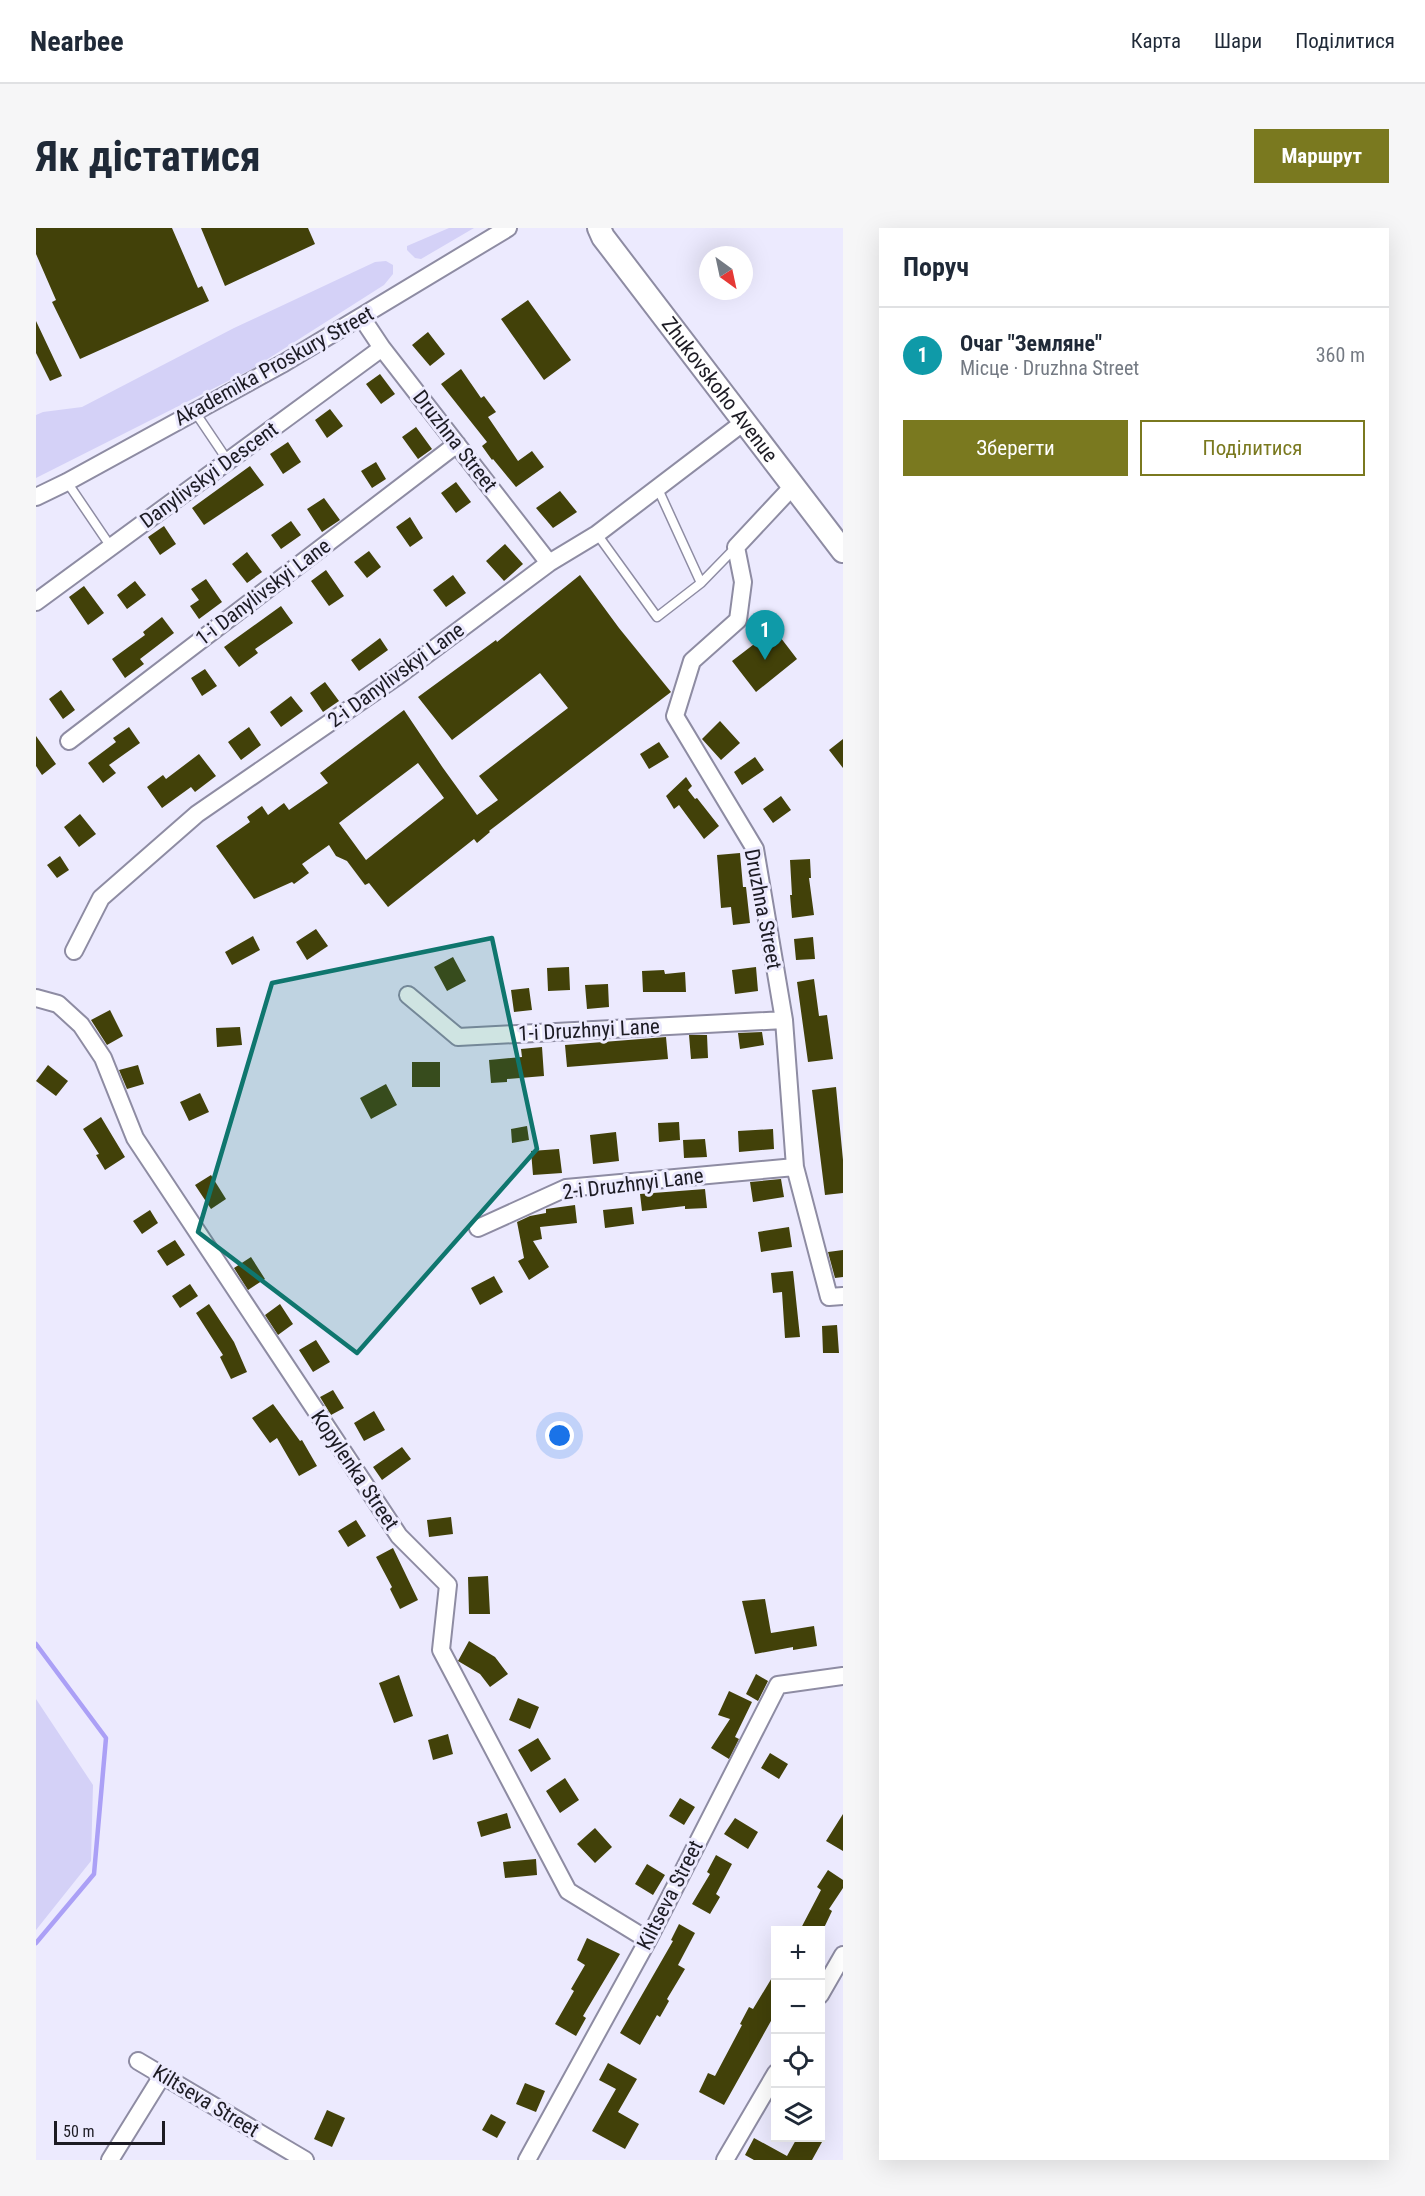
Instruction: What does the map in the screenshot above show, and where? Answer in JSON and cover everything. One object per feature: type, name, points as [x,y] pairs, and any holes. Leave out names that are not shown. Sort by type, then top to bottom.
[{"type":"street","name":"Akademika Proskury Street","points":[[36,497],[285,363],[508,228]]},
{"type":"street","name":"Zhukovskoho Avenue","points":[[599,228],[603,237],[843,551]]},
{"type":"street","name":"Druzhna Street","points":[[362,318],[382,348],[549,563]]},
{"type":"street","name":"Danylivskyi Descent","points":[[36,602],[382,348]]},
{"type":"street","name":"2-i Danylivskyi Lane","points":[[74,951],[101,897],[197,814],[399,675],[549,563],[597,534],[744,422]]},
{"type":"street","name":"1-i Danylivskyi Lane","points":[[69,741],[457,444]]},
{"type":"street","points":[[736,547],[794,485]]},
{"type":"street","name":"Druzhna Street","points":[[736,547],[743,582],[738,620],[692,661],[675,716],[755,849],[784,1020],[795,1167],[829,1297],[843,1296]]},
{"type":"street","name":"1-i Druzhnyi Lane","points":[[408,995],[458,1037],[784,1020]]},
{"type":"street","name":"Kopylenka Street","points":[[36,998],[58,1004],[81,1025],[103,1058],[135,1138],[399,1536],[448,1585],[441,1650],[568,1891],[648,1940]]},
{"type":"street","name":"2-i Druzhnyi Lane","points":[[478,1228],[566,1188],[795,1167]]},
{"type":"street","name":"Kiltseva Street","points":[[527,2160],[648,1940],[778,1685],[843,1676]]},
{"type":"street","points":[[825,1986],[843,1955]]},
{"type":"street","name":"Kiltseva Street","points":[[138,2061],[305,2160]]},
{"type":"street","points":[[110,2160],[162,2076]]},
{"type":"street","points":[[725,2160],[771,2082]]},
{"type":"lane","points":[[194,411],[228,461]]},
{"type":"lane","points":[[67,482],[111,547]]},
{"type":"lane","points":[[658,489],[701,583]]},
{"type":"lane","points":[[597,534],[657,617],[701,583],[736,547]]},
{"type":"highlighted area","points":[[492,938],[537,1149],[357,1353],[198,1232],[272,983]]},
{"type":"shaded area","points":[[449,228],[474,228],[421,259],[415,258],[407,250],[407,246]]},
{"type":"shaded area","points":[[386,261],[393,265],[393,274],[384,285],[252,369],[36,478],[36,415],[82,407],[234,328],[375,262]]},
{"type":"shaded area","points":[[36,1699],[93,1785],[91,1861],[36,1930]]},
{"type":"building","points":[[36,228],[172,228],[198,288],[202,286],[209,301],[80,359],[52,302],[56,300],[36,254]]},
{"type":"building","points":[[201,228],[308,228],[315,244],[225,286]]},
{"type":"building","points":[[528,300],[571,360],[544,380],[501,319]]},
{"type":"building","points":[[36,321],[62,376],[50,381],[36,353]]},
{"type":"building","points":[[428,332],[445,354],[430,366],[412,345]]},
{"type":"building","points":[[461,369],[481,398],[484,396],[496,412],[488,417],[518,461],[532,451],[544,467],[516,487],[492,460],[482,446],[487,442],[441,384]]},
{"type":"building","points":[[380,374],[395,394],[381,404],[366,384]]},
{"type":"building","points":[[330,409],[343,426],[327,438],[315,420]]},
{"type":"building","points":[[416,427],[432,449],[418,459],[402,437]]},
{"type":"building","points":[[288,442],[301,462],[283,474],[270,454]]},
{"type":"building","points":[[376,462],[386,479],[372,488],[361,471]]},
{"type":"building","points":[[250,466],[264,485],[204,525],[192,508]]},
{"type":"building","points":[[456,482],[471,502],[456,513],[441,493]]},
{"type":"building","points":[[560,491],[577,512],[553,528],[536,508]]},
{"type":"building","points":[[324,498],[340,520],[322,532],[307,509]]},
{"type":"building","points":[[410,517],[423,538],[410,547],[396,527]]},
{"type":"building","points":[[291,521],[301,535],[281,549],[271,535]]},
{"type":"building","points":[[164,526],[176,544],[160,555],[148,537]]},
{"type":"building","points":[[505,544],[523,564],[504,581],[486,561]]},
{"type":"building","points":[[369,551],[381,567],[367,578],[354,562]]},
{"type":"building","points":[[247,552],[262,572],[247,583],[232,564]]},
{"type":"building","points":[[326,570],[344,596],[329,606],[311,581]]},
{"type":"building","points":[[453,575],[466,593],[446,607],[433,590]]},
{"type":"building","points":[[580,575],[671,692],[489,831],[477,843],[474,839],[388,907],[369,883],[365,885],[347,861],[336,856],[329,845],[302,864],[309,873],[294,884],[292,882],[254,899],[216,846],[250,822],[247,817],[262,806],[268,815],[284,803],[289,810],[328,783],[320,773],[404,710],[477,815],[498,800],[479,776],[568,708],[540,673],[452,740],[418,697],[496,640],[497,642]],"holes":[[[418,763],[444,798],[366,860],[339,823]]]},
{"type":"building","points":[[206,579],[222,602],[199,619],[190,606],[199,600],[191,589]]},
{"type":"building","points":[[135,581],[146,595],[127,609],[117,595]]},
{"type":"building","points":[[84,586],[104,613],[88,625],[69,597]]},
{"type":"building","points":[[281,606],[293,623],[255,649],[258,653],[239,667],[224,647]]},
{"type":"building","points":[[162,617],[174,633],[140,659],[144,664],[125,678],[112,659],[145,635],[143,632]]},
{"type":"building","points":[[774,629],[797,659],[756,692],[732,661]]},
{"type":"building","points":[[380,638],[388,650],[359,671],[351,660]]},
{"type":"building","points":[[205,669],[217,686],[202,696],[191,678]]},
{"type":"building","points":[[325,682],[339,701],[323,712],[310,693]]},
{"type":"building","points":[[61,690],[75,710],[63,719],[49,699]]},
{"type":"building","points":[[291,696],[303,711],[281,727],[270,712]]},
{"type":"building","points":[[720,721],[740,743],[721,760],[702,739]]},
{"type":"building","points":[[129,727],[140,743],[109,765],[116,773],[103,783],[88,763],[116,742],[113,738]]},
{"type":"building","points":[[249,727],[261,745],[241,760],[228,742]]},
{"type":"building","points":[[36,736],[56,764],[42,775],[36,766]]},
{"type":"building","points":[[843,739],[843,768],[829,750]]},
{"type":"building","points":[[659,742],[669,757],[649,769],[640,754]]},
{"type":"building","points":[[199,754],[216,776],[195,792],[191,787],[162,808],[147,787],[163,775],[166,779]]},
{"type":"building","points":[[755,757],[764,770],[742,785],[734,772]]},
{"type":"building","points":[[686,777],[692,786],[688,790],[719,826],[704,839],[679,805],[674,809],[666,796]]},
{"type":"building","points":[[781,796],[791,810],[773,823],[763,809]]},
{"type":"building","points":[[80,814],[96,834],[79,847],[64,827]]},
{"type":"building","points":[[740,853],[743,887],[746,887],[750,923],[733,925],[731,907],[721,908],[717,855]]},
{"type":"building","points":[[60,856],[69,870],[57,878],[47,865]]},
{"type":"building","points":[[810,859],[811,878],[809,878],[814,915],[792,918],[790,860]]},
{"type":"building","points":[[316,929],[328,946],[307,960],[296,942]]},
{"type":"building","points":[[253,936],[260,950],[232,965],[225,952]]},
{"type":"building","points":[[813,937],[815,959],[796,960],[794,939]]},
{"type":"building","points":[[453,957],[466,981],[447,991],[434,967]]},
{"type":"building","points":[[569,967],[570,990],[548,991],[547,968]]},
{"type":"building","points":[[756,967],[758,991],[735,994],[732,970]]},
{"type":"building","points":[[664,970],[665,974],[685,972],[686,992],[643,992],[642,971]]},
{"type":"building","points":[[814,979],[819,1016],[827,1015],[833,1059],[808,1062],[797,982]]},
{"type":"building","points":[[608,984],[609,1007],[587,1009],[585,985]]},
{"type":"building","points":[[529,988],[532,1010],[514,1012],[511,990]]},
{"type":"building","points":[[110,1010],[123,1036],[107,1045],[91,1020]]},
{"type":"building","points":[[240,1027],[242,1045],[217,1047],[216,1028]]},
{"type":"building","points":[[762,1032],[764,1045],[740,1049],[738,1033]]},
{"type":"building","points":[[689,1035],[707,1035],[708,1058],[691,1059]]},
{"type":"building","points":[[666,1037],[668,1059],[567,1067],[565,1045]]},
{"type":"building","points":[[542,1047],[544,1076],[507,1079],[507,1082],[491,1083],[489,1060],[522,1057],[521,1049]]},
{"type":"building","points":[[412,1062],[440,1062],[440,1087],[412,1087]]},
{"type":"building","points":[[48,1065],[68,1081],[56,1096],[36,1081]]},
{"type":"building","points":[[138,1065],[144,1084],[127,1089],[119,1070]]},
{"type":"building","points":[[386,1084],[397,1105],[371,1119],[360,1098]]},
{"type":"building","points":[[836,1087],[843,1160],[843,1193],[825,1195],[812,1090]]},
{"type":"building","points":[[200,1093],[209,1112],[189,1121],[180,1102]]},
{"type":"building","points":[[101,1117],[125,1157],[105,1170],[96,1155],[99,1154],[83,1129]]},
{"type":"building","points":[[679,1122],[680,1140],[659,1142],[658,1123]]},
{"type":"building","points":[[527,1126],[529,1140],[512,1143],[511,1129]]},
{"type":"building","points":[[773,1129],[774,1149],[739,1152],[738,1131]]},
{"type":"building","points":[[616,1132],[619,1161],[593,1164],[590,1135]]},
{"type":"building","points":[[705,1139],[707,1157],[684,1158],[683,1140]]},
{"type":"building","points":[[559,1149],[562,1173],[533,1175],[531,1151]]},
{"type":"building","points":[[211,1175],[226,1199],[211,1209],[195,1185]]},
{"type":"building","points":[[781,1179],[784,1197],[753,1202],[750,1182]]},
{"type":"building","points":[[705,1189],[707,1208],[685,1209],[685,1206],[642,1211],[640,1194]]},
{"type":"building","points":[[575,1205],[577,1223],[540,1227],[542,1239],[533,1241],[549,1267],[529,1280],[518,1261],[524,1258],[517,1222],[530,1216],[546,1213],[546,1209]]},
{"type":"building","points":[[632,1207],[634,1224],[605,1228],[603,1210]]},
{"type":"building","points":[[150,1210],[158,1223],[142,1234],[133,1221]]},
{"type":"building","points":[[789,1227],[792,1247],[761,1252],[758,1232]]},
{"type":"building","points":[[175,1240],[185,1255],[167,1266],[157,1251]]},
{"type":"building","points":[[843,1250],[843,1277],[835,1278],[828,1252]]},
{"type":"building","points":[[251,1257],[265,1279],[248,1290],[234,1268]]},
{"type":"building","points":[[793,1271],[800,1337],[785,1338],[782,1292],[773,1293],[771,1273]]},
{"type":"building","points":[[494,1276],[503,1292],[480,1305],[471,1288]]},
{"type":"building","points":[[190,1284],[198,1296],[180,1308],[172,1296]]},
{"type":"building","points":[[209,1304],[234,1342],[247,1372],[231,1379],[220,1357],[223,1355],[196,1313]]},
{"type":"building","points":[[280,1304],[293,1324],[278,1335],[265,1315]]},
{"type":"building","points":[[837,1325],[839,1353],[823,1353],[822,1326]]},
{"type":"building","points":[[316,1340],[330,1362],[313,1372],[299,1350]]},
{"type":"building","points":[[333,1390],[344,1408],[331,1415],[320,1397]]},
{"type":"building","points":[[273,1404],[300,1441],[302,1440],[317,1466],[299,1476],[277,1438],[270,1443],[252,1418]]},
{"type":"building","points":[[374,1411],[385,1430],[364,1441],[354,1423]]},
{"type":"building","points":[[402,1447],[411,1459],[382,1480],[373,1467]]},
{"type":"building","points":[[451,1517],[453,1534],[429,1537],[427,1520]]},
{"type":"building","points":[[356,1520],[366,1536],[348,1547],[338,1531]]},
{"type":"building","points":[[393,1548],[418,1600],[400,1609],[390,1589],[392,1587],[376,1557]]},
{"type":"building","points":[[488,1576],[490,1614],[469,1614],[468,1577]]},
{"type":"building","points":[[765,1599],[771,1633],[814,1626],[817,1646],[793,1650],[793,1647],[755,1654],[742,1601]]},
{"type":"building","points":[[469,1641],[495,1657],[508,1674],[490,1687],[480,1674],[458,1661]]},
{"type":"building","points":[[756,1674],[768,1681],[758,1701],[746,1694]]},
{"type":"building","points":[[399,1675],[413,1716],[394,1723],[379,1683]]},
{"type":"building","points":[[729,1691],[752,1702],[735,1737],[739,1739],[729,1759],[711,1748],[730,1719],[718,1715]]},
{"type":"building","points":[[518,1698],[539,1707],[530,1729],[509,1720]]},
{"type":"building","points":[[448,1734],[453,1754],[433,1760],[428,1740]]},
{"type":"building","points":[[538,1738],[551,1759],[531,1772],[518,1750]]},
{"type":"building","points":[[770,1753],[788,1764],[779,1779],[761,1768]]},
{"type":"building","points":[[565,1778],[579,1800],[560,1813],[546,1791]]},
{"type":"building","points":[[680,1798],[695,1807],[684,1825],[669,1816]]},
{"type":"building","points":[[507,1813],[511,1828],[481,1837],[477,1822]]},
{"type":"building","points":[[843,1814],[843,1851],[826,1841]]},
{"type":"building","points":[[735,1818],[758,1832],[748,1849],[724,1834]]},
{"type":"building","points":[[595,1828],[612,1847],[595,1863],[577,1844]]},
{"type":"building","points":[[716,1855],[732,1864],[716,1894],[720,1897],[710,1914],[692,1904],[710,1874],[707,1872]]},
{"type":"building","points":[[536,1859],[537,1875],[505,1878],[503,1862]]},
{"type":"building","points":[[647,1864],[665,1875],[653,1895],[635,1884]]},
{"type":"building","points":[[828,1870],[843,1880],[843,1888],[829,1909],[832,1911],[825,1926],[802,1926],[821,1890],[817,1887]]},
{"type":"building","points":[[679,1924],[695,1933],[678,1965],[685,1969],[667,1999],[669,2001],[660,2017],[657,2015],[640,2045],[620,2033],[673,1941],[671,1940]]},
{"type":"building","points":[[587,1938],[620,1954],[583,2016],[586,2018],[576,2036],[555,2024],[574,1991],[571,1989],[585,1965],[577,1960]]},
{"type":"building","points":[[771,1979],[771,2021],[724,2105],[699,2092],[708,2073],[715,2076],[749,2007],[753,2009]]},
{"type":"building","points":[[608,2063],[637,2079],[618,2112],[639,2124],[625,2149],[592,2131],[616,2089],[599,2080]]},
{"type":"building","points":[[525,2083],[545,2091],[536,2112],[516,2104]]},
{"type":"building","points":[[327,2110],[345,2118],[332,2147],[314,2139]]},
{"type":"building","points":[[491,2114],[506,2122],[497,2138],[482,2130]]},
{"type":"building","points":[[754,2138],[787,2156],[795,2142],[822,2142],[812,2160],[754,2160],[745,2155]]},
{"type":"waterway","points":[[36,1644],[106,1738],[94,1874],[36,1943]]},
{"type":"place","name":"Очаг \"Земляне\"","points":[[765,660]]}]
